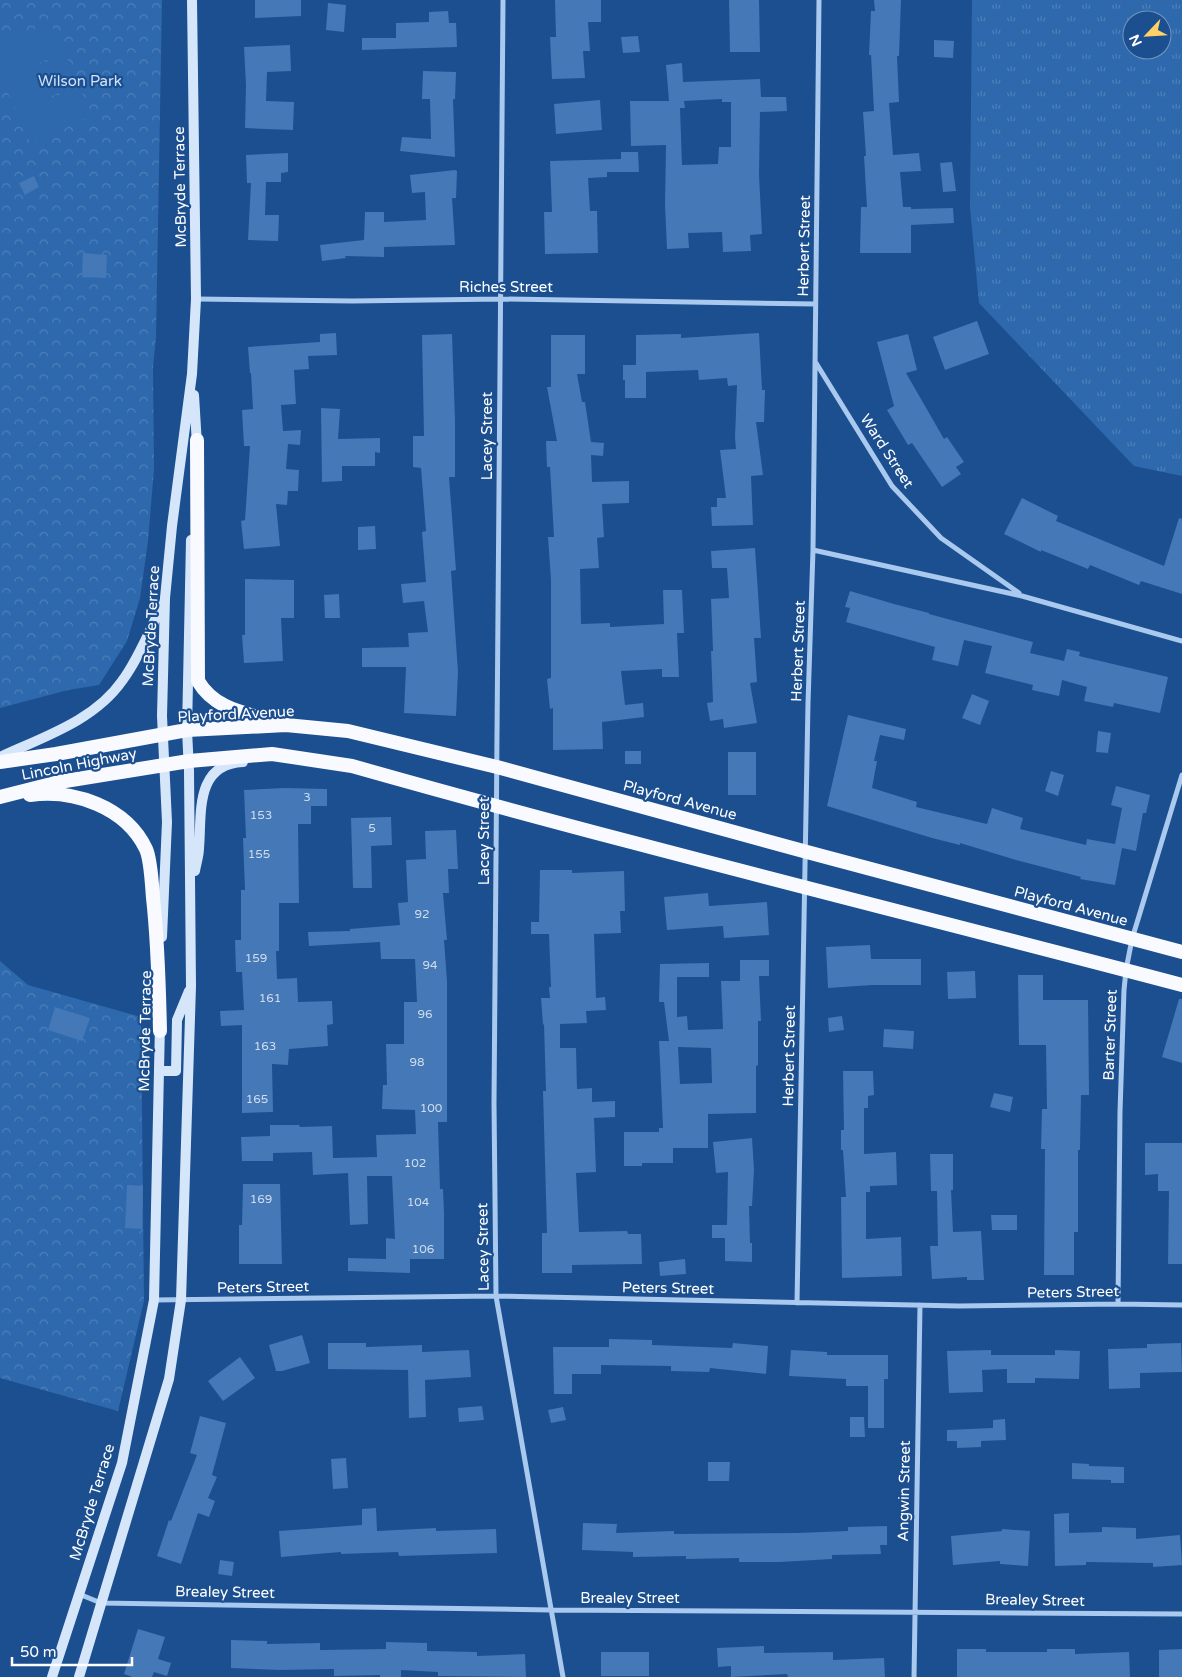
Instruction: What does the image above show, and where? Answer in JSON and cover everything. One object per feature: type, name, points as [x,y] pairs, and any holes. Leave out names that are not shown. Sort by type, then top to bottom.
[{"type":"highway","points":[[197,440],[198,681],[204,690],[218,703],[286,726]]},
{"type":"highway","name":"Playford Avenue","points":[[163,735],[187,730],[286,726],[348,732],[497,767],[1182,952]]},
{"type":"highway","name":"Lincoln Highway","points":[[0,762],[163,735]]},
{"type":"highway","points":[[164,765],[189,760],[272,754],[352,766],[497,807],[805,888],[1182,984]]},
{"type":"highway","name":"Lincoln Highway","points":[[0,798],[59,782],[164,765]]},
{"type":"highway","points":[[0,798],[38,794],[76,796],[104,807],[128,823],[146,850],[152,885],[158,942],[160,1031]]},
{"type":"main road","name":"McBryde Terrace","points":[[52,1677],[122,1463],[154,1300],[164,872],[167,822],[162,716],[165,598],[172,526],[192,374],[196,299],[192,0]]},
{"type":"main road","name":"McBryde Terrace","points":[[78,1677],[169,1379],[181,1300],[191,986],[189,760],[187,730],[191,525],[197,440],[192,374]]},
{"type":"main road","points":[[0,756],[70,725],[91,712],[108,698],[123,681],[165,598]]},
{"type":"main road","points":[[190,892],[199,850],[200,804],[208,782],[219,770],[236,762],[332,762]]},
{"type":"main road","points":[[159,1071],[176,1071],[177,1020],[191,986]]},
{"type":"street","name":"Lacey Street","points":[[503,0],[494,1104],[496,1296],[563,1677]]},
{"type":"street","name":"Herbert Street","points":[[797,1302],[807,852],[808,703],[813,550],[819,0]]},
{"type":"street","name":"Riches Street","points":[[196,299],[501,299],[815,304]]},
{"type":"street","name":"Ward Street","points":[[816,363],[892,486],[941,538],[1022,596]]},
{"type":"street","name":"Ward Street","points":[[813,550],[1022,596],[1182,642]]},
{"type":"street","name":"Barter Street","points":[[1118,1304],[1120,1112],[1126,970],[1132,939],[1182,775]]},
{"type":"street","name":"Peters Street","points":[[154,1300],[496,1296],[920,1305],[1182,1305]]},
{"type":"street","name":"Angwin Street","points":[[914,1677],[920,1305]]},
{"type":"street","name":"Brealey Street","points":[[79,1594],[101,1603],[551,1610],[1182,1614]]},
{"type":"green space","name":"Wilson Park","points":[[0,0],[162,0],[156,337],[153,367],[154,469],[148,541],[140,598],[127,641],[99,685],[68,690],[0,708]]},
{"type":"green space","points":[[972,0],[1182,0],[1182,476],[1134,466],[979,303],[970,208]]},
{"type":"green space","points":[[50,22],[63,52],[2,80],[0,75],[0,45]]},
{"type":"green space","points":[[65,54],[78,84],[17,112],[3,82]]},
{"type":"green space","points":[[79,86],[92,116],[31,144],[18,114]]},
{"type":"green space","points":[[0,961],[28,985],[141,1017],[144,1301],[118,1411],[0,1378]]},
{"type":"building","points":[[255,0],[301,0],[301,16],[255,18]]},
{"type":"building","points":[[555,0],[601,0],[601,22],[588,22],[590,51],[583,51],[585,78],[552,79],[550,37],[556,37]]},
{"type":"building","points":[[729,0],[759,0],[760,52],[730,52]]},
{"type":"building","points":[[874,0],[901,0],[899,56],[897,56],[899,102],[889,103],[893,155],[919,153],[921,171],[900,172],[903,207],[911,207],[911,209],[953,208],[954,223],[911,225],[911,253],[860,253],[861,207],[867,207],[863,112],[874,111],[871,55],[869,55],[871,11],[875,11]]},
{"type":"building","points":[[328,3],[346,5],[344,32],[326,30]]},
{"type":"building","points":[[448,11],[449,23],[456,23],[457,47],[362,50],[362,38],[396,38],[396,23],[429,22],[429,12]]},
{"type":"building","points":[[638,36],[640,52],[623,53],[621,37]]},
{"type":"building","points":[[934,40],[954,41],[953,58],[934,57]]},
{"type":"building","points":[[290,45],[291,71],[267,72],[266,101],[294,102],[293,130],[245,128],[246,85],[244,47]]},
{"type":"building","points":[[682,63],[683,82],[760,79],[761,97],[786,97],[787,111],[760,112],[759,175],[762,234],[750,235],[751,251],[723,252],[722,232],[688,233],[689,248],[667,249],[665,205],[666,145],[631,146],[630,101],[669,101],[666,65]],"holes":[[[722,99],[722,102],[731,102],[731,147],[719,147],[718,164],[682,165],[680,108],[685,108],[684,101]]]},
{"type":"building","points":[[423,71],[456,72],[455,99],[453,99],[455,157],[400,151],[402,137],[431,139],[430,99],[422,99]]},
{"type":"building","points":[[600,100],[602,130],[556,134],[554,104]]},
{"type":"building","points":[[621,152],[638,152],[639,172],[607,172],[607,177],[588,178],[590,211],[597,211],[598,253],[545,254],[544,212],[552,212],[550,161],[621,159]]},
{"type":"building","points":[[288,153],[288,172],[281,173],[281,182],[266,182],[265,215],[279,215],[278,241],[248,240],[251,183],[247,183],[246,155]]},
{"type":"building","points":[[952,162],[956,191],[943,192],[940,163]]},
{"type":"building","points":[[457,171],[456,198],[452,198],[455,245],[384,247],[384,257],[345,256],[346,258],[322,261],[320,245],[364,240],[365,212],[384,212],[384,222],[426,220],[425,192],[412,193],[410,175]]},
{"type":"building","points":[[34,176],[39,187],[25,195],[19,183]]},
{"type":"building","points":[[83,253],[107,255],[106,278],[82,277]]},
{"type":"building","points":[[977,321],[989,354],[945,370],[933,337]]},
{"type":"building","points":[[336,333],[337,355],[308,356],[309,369],[294,370],[296,404],[281,405],[283,431],[301,430],[300,445],[288,444],[286,469],[299,470],[298,491],[288,491],[287,505],[276,504],[280,546],[244,549],[241,521],[245,520],[250,446],[244,446],[242,410],[253,409],[248,347],[320,342],[320,334]]},
{"type":"building","points":[[759,333],[762,390],[765,390],[764,422],[756,422],[763,475],[751,476],[753,525],[712,526],[711,507],[717,507],[717,498],[726,498],[720,450],[736,449],[737,385],[728,386],[727,378],[699,380],[698,370],[646,372],[646,398],[625,398],[623,365],[636,365],[636,335],[681,334],[681,338]]},
{"type":"building","points":[[452,334],[455,477],[449,477],[456,570],[451,571],[458,672],[456,716],[404,713],[406,667],[362,667],[362,648],[409,647],[408,633],[428,632],[424,601],[403,603],[401,584],[426,582],[422,532],[426,531],[421,468],[413,467],[413,436],[424,436],[422,335]]},
{"type":"building","points":[[908,334],[917,370],[906,373],[944,439],[947,437],[964,462],[956,467],[961,474],[942,487],[912,443],[908,445],[887,410],[894,406],[877,342]]},
{"type":"building","points":[[551,335],[585,335],[585,374],[577,374],[582,402],[585,402],[591,442],[604,443],[603,456],[591,455],[592,482],[629,481],[629,503],[602,504],[604,537],[597,538],[599,568],[580,569],[581,624],[610,623],[610,627],[664,624],[663,590],[682,590],[684,633],[677,633],[679,677],[662,677],[662,669],[621,671],[625,705],[643,703],[644,717],[602,722],[603,749],[553,750],[553,708],[550,709],[547,679],[551,678],[551,580],[548,537],[554,537],[550,467],[547,467],[546,441],[557,441],[547,387],[551,387]]},
{"type":"building","points":[[321,408],[340,409],[338,439],[380,438],[380,453],[375,452],[375,466],[342,466],[342,481],[322,482]]},
{"type":"building","points":[[1022,498],[1058,516],[1056,521],[1164,566],[1179,518],[1182,519],[1182,594],[1141,581],[1139,585],[1090,565],[1088,569],[1041,550],[1041,552],[1004,534]]},
{"type":"building","points":[[375,526],[376,549],[358,550],[358,527]]},
{"type":"building","points":[[755,548],[761,638],[754,638],[757,682],[750,683],[757,723],[724,728],[723,719],[710,721],[707,703],[713,702],[711,599],[729,598],[727,568],[712,568],[711,551]]},
{"type":"building","points":[[245,579],[294,580],[294,618],[281,618],[283,661],[244,663],[242,635],[245,635]]},
{"type":"building","points":[[850,591],[1033,642],[1030,653],[1064,661],[1067,649],[1080,652],[1079,656],[1168,677],[1160,713],[1114,703],[1113,707],[1084,701],[1087,687],[1062,680],[1059,696],[1032,690],[1033,685],[985,673],[992,646],[964,640],[958,666],[932,660],[935,647],[846,622],[850,608],[845,607]]},
{"type":"building","points":[[339,594],[340,618],[325,618],[324,595]]},
{"type":"building","points":[[972,694],[989,701],[980,725],[962,718]]},
{"type":"building","points":[[848,715],[906,729],[904,740],[880,735],[874,761],[877,761],[872,788],[917,802],[916,807],[987,824],[992,808],[1023,818],[1020,829],[1086,845],[1087,839],[1115,844],[1122,808],[1111,805],[1116,786],[1150,795],[1146,813],[1143,813],[1136,851],[1122,848],[1115,885],[1080,879],[1081,877],[960,843],[960,845],[932,838],[827,806]]},
{"type":"building","points":[[1098,731],[1111,733],[1108,753],[1096,752]]},
{"type":"building","points":[[625,751],[641,751],[641,764],[625,764]]},
{"type":"building","points":[[728,752],[756,752],[756,795],[728,795]]},
{"type":"building","points":[[1051,771],[1064,775],[1058,796],[1045,791]]},
{"type":"building","points":[[284,788],[327,789],[327,806],[311,806],[311,824],[298,824],[299,903],[279,903],[279,951],[276,951],[277,979],[297,978],[298,1002],[332,1001],[333,1024],[327,1025],[328,1046],[289,1049],[288,1065],[272,1064],[273,1112],[242,1113],[242,1025],[221,1026],[220,1011],[244,1010],[242,972],[236,972],[235,940],[241,940],[241,890],[245,890],[243,838],[246,838],[244,790]]},
{"type":"building","points":[[391,817],[392,845],[371,846],[372,888],[353,888],[351,818]]},
{"type":"building","points":[[456,830],[458,869],[448,869],[449,893],[443,893],[447,940],[444,940],[447,981],[447,1122],[438,1122],[440,1189],[443,1189],[444,1259],[410,1259],[410,1273],[348,1271],[348,1258],[386,1259],[386,1238],[395,1239],[392,1176],[367,1176],[368,1224],[350,1225],[348,1173],[313,1175],[312,1152],[273,1153],[273,1161],[242,1161],[241,1137],[270,1136],[270,1125],[299,1125],[300,1127],[332,1126],[333,1158],[377,1157],[376,1135],[416,1134],[415,1110],[382,1109],[383,1085],[387,1085],[386,1044],[404,1044],[404,1002],[417,1002],[415,959],[381,959],[380,942],[309,946],[308,932],[350,931],[350,929],[400,925],[398,903],[408,902],[406,860],[426,859],[425,831]]},
{"type":"building","points":[[540,870],[572,870],[572,873],[624,871],[625,911],[620,911],[621,933],[594,934],[596,998],[605,997],[606,1010],[586,1011],[587,1023],[560,1024],[560,1048],[576,1048],[577,1089],[592,1088],[592,1102],[615,1101],[615,1117],[594,1118],[596,1172],[576,1173],[579,1232],[627,1231],[628,1234],[641,1234],[642,1264],[572,1265],[572,1273],[542,1273],[542,1233],[547,1233],[543,1091],[546,1091],[544,1024],[541,998],[550,998],[549,987],[551,987],[549,934],[531,934],[531,922],[539,922]]},
{"type":"building","points":[[708,893],[709,906],[767,902],[769,935],[724,938],[723,926],[667,930],[664,897]]},
{"type":"building","points":[[870,945],[871,959],[921,959],[921,985],[872,985],[828,988],[826,947]]},
{"type":"building","points":[[740,960],[769,960],[769,976],[759,976],[761,1021],[758,1021],[756,1113],[708,1114],[708,1148],[673,1148],[673,1163],[642,1163],[642,1166],[624,1166],[624,1132],[659,1132],[659,1128],[663,1128],[659,1041],[669,1041],[664,1002],[659,1002],[660,964],[709,963],[709,977],[677,977],[677,1017],[687,1016],[688,1030],[723,1029],[721,981],[740,981]],"holes":[[[678,1047],[711,1048],[712,1083],[680,1084]]]},
{"type":"building","points":[[975,971],[976,998],[948,999],[947,972]]},
{"type":"building","points":[[1018,975],[1043,975],[1043,1000],[1088,1000],[1089,1095],[1081,1095],[1080,1150],[1078,1150],[1078,1232],[1074,1232],[1074,1275],[1044,1275],[1045,1149],[1041,1149],[1042,1109],[1047,1109],[1046,1045],[1019,1045]]},
{"type":"building","points":[[1179,999],[1182,999],[1182,1063],[1162,1057]]},
{"type":"building","points":[[55,1007],[90,1018],[82,1041],[48,1030]]},
{"type":"building","points":[[842,1016],[844,1030],[829,1032],[828,1018]]},
{"type":"building","points":[[884,1029],[914,1031],[913,1049],[883,1047]]},
{"type":"building","points":[[843,1071],[873,1071],[874,1095],[868,1096],[868,1108],[864,1108],[864,1154],[896,1152],[897,1185],[870,1186],[870,1192],[866,1192],[866,1239],[901,1237],[902,1276],[842,1278],[841,1197],[846,1197],[843,1150],[841,1150],[841,1130],[844,1130]]},
{"type":"building","points":[[994,1093],[1013,1097],[1010,1112],[990,1107]]},
{"type":"building","points":[[752,1138],[754,1170],[752,1206],[749,1206],[752,1262],[725,1261],[725,1238],[712,1238],[712,1225],[727,1225],[728,1172],[716,1173],[713,1142]]},
{"type":"building","points":[[1145,1143],[1182,1143],[1182,1264],[1168,1264],[1169,1191],[1158,1191],[1158,1174],[1145,1175]]},
{"type":"building","points":[[930,1154],[953,1154],[953,1190],[951,1190],[953,1232],[981,1231],[984,1280],[967,1280],[967,1277],[932,1279],[930,1246],[938,1246],[937,1191],[931,1191]]},
{"type":"building","points":[[243,1184],[280,1184],[282,1264],[239,1264],[239,1225],[242,1225]]},
{"type":"building","points":[[127,1185],[143,1186],[142,1229],[125,1228]]},
{"type":"building","points":[[991,1215],[1017,1215],[1017,1230],[992,1230]]},
{"type":"building","points":[[685,1259],[686,1274],[660,1276],[659,1262]]},
{"type":"building","points":[[302,1335],[310,1363],[276,1371],[269,1345]]},
{"type":"building","points":[[609,1339],[652,1340],[652,1345],[732,1348],[733,1343],[768,1346],[766,1374],[710,1368],[709,1372],[671,1371],[671,1366],[601,1365],[601,1374],[572,1374],[572,1394],[554,1394],[553,1347],[609,1347]]},
{"type":"building","points":[[328,1343],[366,1343],[366,1347],[422,1345],[422,1352],[469,1350],[471,1377],[425,1380],[426,1417],[409,1418],[408,1370],[328,1369]]},
{"type":"building","points":[[1181,1343],[1182,1372],[1140,1373],[1140,1388],[1109,1389],[1108,1349],[1147,1348],[1147,1344]]},
{"type":"building","points":[[791,1350],[827,1352],[827,1355],[888,1355],[888,1379],[884,1379],[884,1428],[868,1428],[868,1386],[846,1386],[846,1379],[789,1376]]},
{"type":"building","points":[[991,1350],[991,1355],[1055,1355],[1055,1350],[1080,1351],[1079,1379],[1035,1378],[1035,1383],[1007,1383],[1007,1369],[982,1370],[983,1392],[949,1393],[947,1351]]},
{"type":"building","points":[[240,1357],[255,1378],[223,1401],[208,1381]]},
{"type":"building","points":[[482,1406],[484,1420],[459,1422],[458,1408]]},
{"type":"building","points":[[563,1407],[566,1420],[551,1423],[548,1410]]},
{"type":"building","points":[[200,1416],[226,1423],[212,1475],[217,1477],[208,1498],[215,1501],[209,1517],[198,1513],[181,1564],[157,1556],[169,1520],[171,1521],[197,1455],[190,1453]]},
{"type":"building","points":[[850,1417],[864,1417],[865,1437],[850,1437]]},
{"type":"building","points":[[1005,1419],[1006,1440],[981,1441],[981,1447],[957,1448],[957,1441],[947,1441],[947,1430],[993,1428],[993,1420]]},
{"type":"building","points":[[346,1458],[348,1488],[333,1489],[331,1459]]},
{"type":"building","points":[[708,1462],[730,1462],[729,1481],[708,1481]]},
{"type":"building","points":[[1072,1463],[1089,1464],[1089,1466],[1124,1467],[1124,1483],[1111,1483],[1111,1480],[1072,1479]]},
{"type":"building","points":[[376,1508],[377,1531],[436,1528],[436,1531],[496,1529],[497,1553],[399,1556],[398,1552],[341,1554],[341,1552],[281,1557],[279,1531],[362,1525],[362,1509]]},
{"type":"building","points":[[1069,1513],[1069,1533],[1102,1532],[1102,1527],[1136,1528],[1136,1539],[1180,1535],[1182,1565],[1153,1567],[1153,1563],[1086,1562],[1086,1565],[1055,1566],[1054,1514]]},
{"type":"building","points":[[583,1523],[617,1524],[616,1533],[674,1531],[674,1534],[797,1533],[848,1531],[848,1527],[887,1526],[887,1545],[880,1545],[881,1554],[832,1555],[832,1559],[780,1562],[739,1562],[739,1558],[686,1559],[686,1556],[633,1557],[633,1552],[582,1550]]},
{"type":"building","points":[[1002,1529],[1030,1531],[1028,1566],[1000,1564],[1000,1561],[953,1565],[951,1536],[1002,1531]]},
{"type":"building","points":[[220,1560],[234,1562],[232,1576],[218,1574]]},
{"type":"building","points":[[138,1629],[165,1637],[158,1659],[171,1663],[167,1676],[154,1672],[152,1677],[132,1677],[124,1674]]},
{"type":"building","points":[[231,1640],[267,1641],[267,1644],[320,1643],[320,1650],[386,1649],[386,1642],[427,1643],[427,1651],[477,1652],[477,1656],[525,1654],[526,1677],[438,1676],[438,1672],[401,1670],[401,1677],[380,1677],[380,1675],[334,1676],[334,1669],[280,1670],[231,1668]]},
{"type":"building","points":[[764,1646],[764,1653],[833,1652],[833,1660],[884,1658],[885,1677],[788,1677],[787,1674],[731,1677],[731,1666],[718,1667],[717,1648]]},
{"type":"building","points":[[957,1649],[986,1649],[986,1652],[1047,1652],[1047,1649],[1075,1649],[1075,1654],[1129,1652],[1130,1677],[957,1677]]},
{"type":"building","points":[[1182,1649],[1182,1677],[1159,1677],[1159,1650]]},
{"type":"building","points":[[601,1652],[649,1652],[649,1676],[601,1676]]}]
